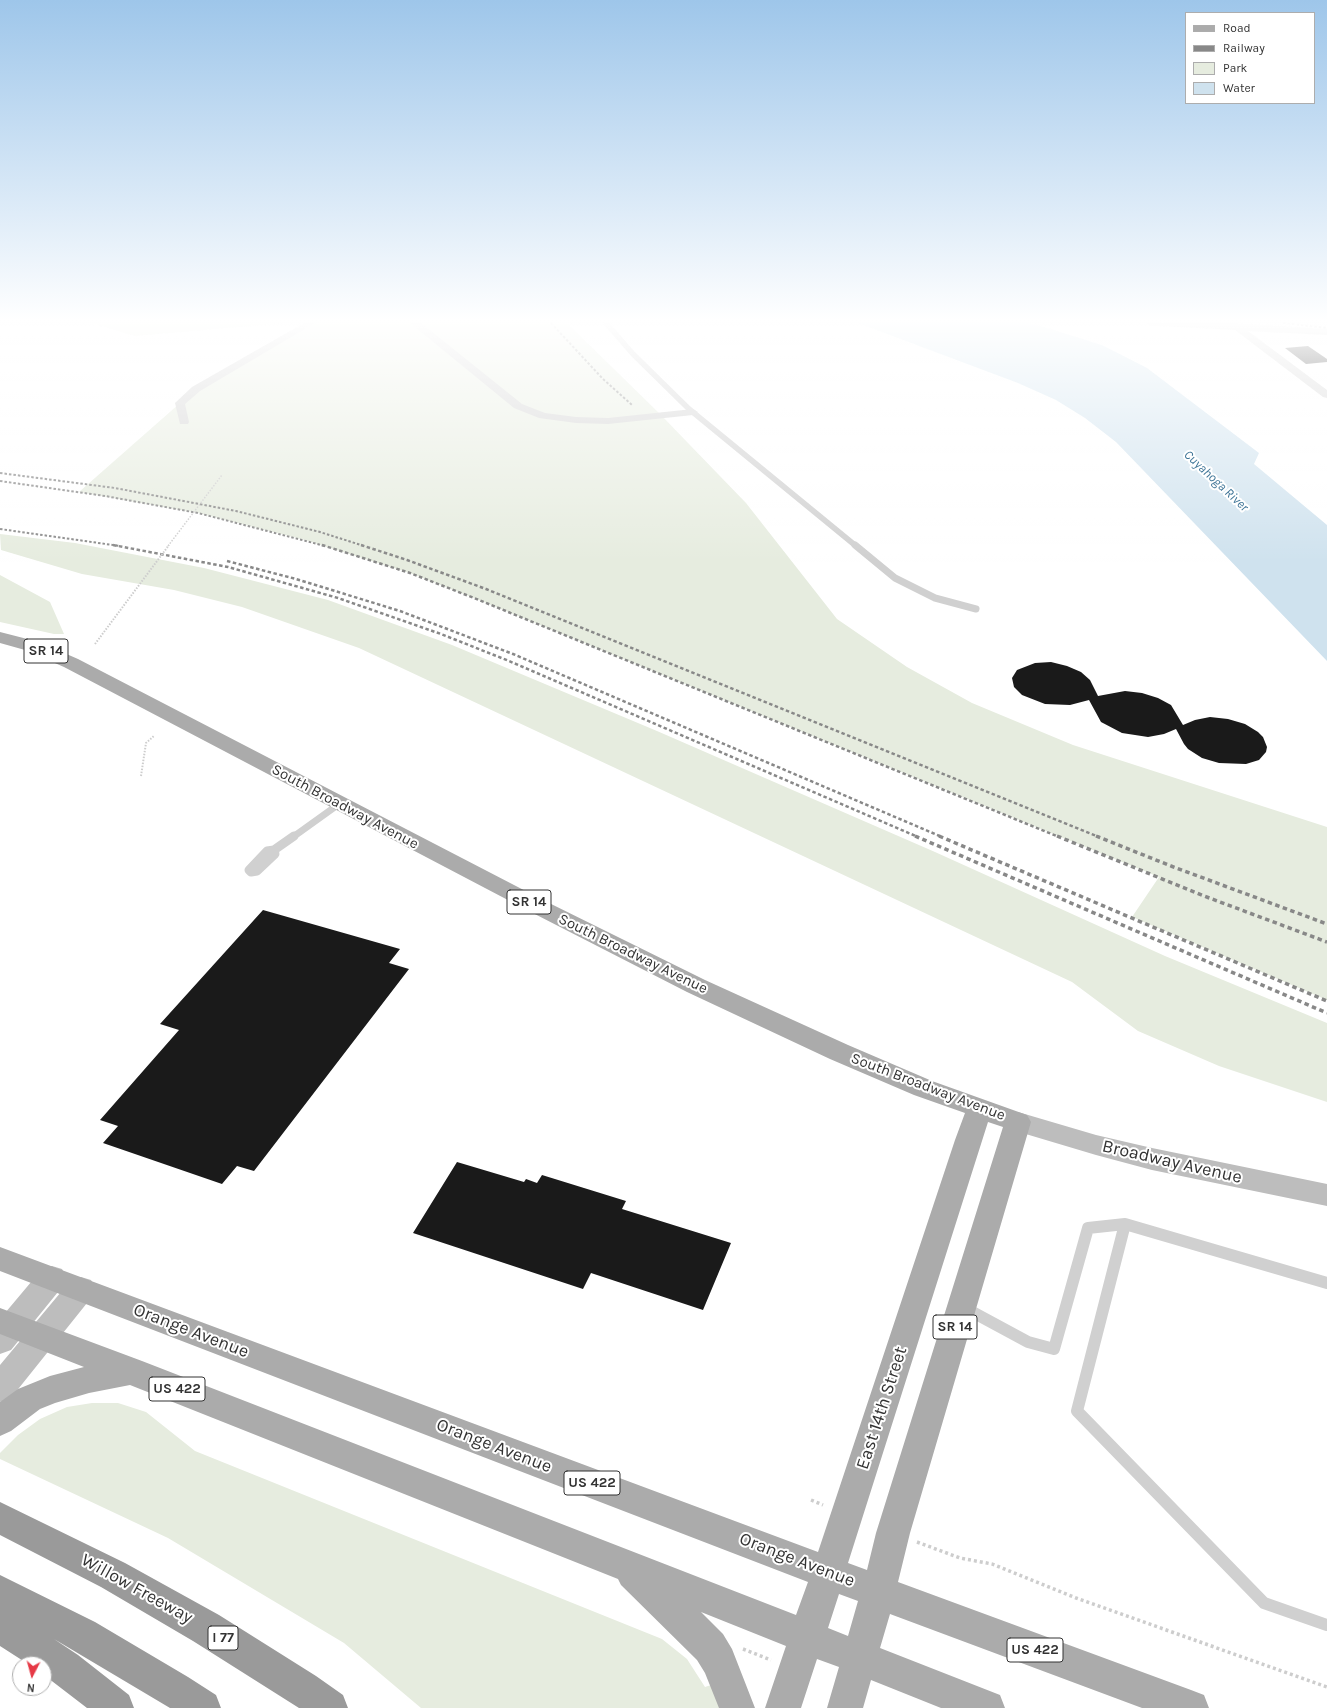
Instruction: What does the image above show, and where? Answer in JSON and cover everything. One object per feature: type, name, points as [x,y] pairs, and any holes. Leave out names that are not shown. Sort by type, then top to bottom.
[{"type":"highway","name":"Willow Freeway","points":[[11,1524],[113,1575],[206,1628],[303,1689],[330,1708]]},
{"type":"highway","points":[[0,1592],[82,1635],[175,1690],[202,1708]]},
{"type":"highway","points":[[0,1627],[16,1635],[65,1668],[116,1708]]},
{"type":"main road","name":"South Broadway Avenue","points":[[0,637],[39,648],[89,673],[546,911],[696,986],[839,1052],[923,1088],[1018,1122]]},
{"type":"main road","name":"East 14th Street","points":[[783,1708],[847,1516],[968,1140],[980,1109]]},
{"type":"main road","name":"SR 14","points":[[879,1591],[893,1533],[1018,1122]]},
{"type":"main road","name":"Orange Avenue","points":[[0,1259],[1191,1708]]},
{"type":"main road","name":"US 422","points":[[4,1329],[42,1337],[131,1371],[987,1708]]},
{"type":"main road","points":[[0,1421],[29,1399],[50,1390],[89,1379],[131,1371]]},
{"type":"main road","points":[[625,1566],[710,1647],[719,1662],[737,1708]]},
{"type":"main road","points":[[845,1708],[879,1591]]},
{"type":"street","points":[[180,403],[184,422]]},
{"type":"street","points":[[514,403],[518,406],[544,416],[576,420],[608,421],[693,412]]},
{"type":"street","name":"Broadway Avenue","points":[[1018,1122],[1096,1145],[1152,1159],[1327,1195]]},
{"type":"street","points":[[4,1329],[66,1284]]},
{"type":"street","points":[[0,1388],[42,1337],[66,1284]]},
{"type":"lane","points":[[683,403],[895,578],[935,598],[976,609]]},
{"type":"lane","points":[[274,850],[340,804]]},
{"type":"lane","points":[[961,1306],[1028,1342],[1054,1349],[1088,1228],[1125,1224],[1327,1283]]},
{"type":"lane","points":[[1125,1224],[1077,1411],[1264,1603],[1327,1625]]},
{"type":"path","points":[[95,644],[222,475]]},
{"type":"path","points":[[141,776],[146,743],[154,736]]},
{"type":"path","points":[[893,1533],[960,1558],[992,1564],[1076,1598],[1206,1646],[1327,1687]]},
{"type":"path","points":[[742,1649],[772,1660]]},
{"type":"green space","points":[[180,403],[648,403],[746,503],[837,619],[907,667],[972,703],[1073,745],[1327,827],[1327,1000],[1132,917],[1159,877],[474,598],[410,573],[305,540],[198,513],[79,492]]},
{"type":"green space","points":[[0,534],[75,543],[204,568],[328,600],[452,645],[657,731],[935,852],[1165,956],[1327,1023],[1327,1102],[1219,1066],[1138,1031],[1072,982],[359,648],[242,607],[174,590],[82,574],[1,550]]},
{"type":"green space","points":[[0,575],[50,602],[64,634],[54,634],[0,622]]},
{"type":"green space","points":[[92,1403],[118,1403],[146,1412],[195,1451],[662,1639],[687,1659],[705,1687],[714,1684],[725,1708],[421,1708],[344,1643],[168,1538],[0,1459],[0,1453],[18,1435],[40,1419],[67,1407]]},
{"type":"water","name":"Cuyahoga River","points":[[1060,403],[1193,403],[1259,453],[1254,464],[1327,525],[1327,661],[1116,442],[1085,418]]},
{"type":"building","points":[[1051,662],[1067,666],[1081,672],[1090,680],[1098,696],[1125,691],[1142,693],[1158,698],[1171,705],[1183,725],[1195,720],[1210,717],[1228,719],[1245,724],[1263,737],[1267,747],[1266,752],[1259,760],[1246,764],[1219,763],[1202,758],[1188,749],[1176,729],[1164,734],[1148,737],[1122,733],[1101,722],[1089,700],[1070,705],[1045,704],[1022,695],[1014,687],[1012,678],[1017,670],[1035,663]]},
{"type":"building","points":[[263,910],[400,949],[389,963],[409,969],[254,1171],[237,1166],[222,1184],[103,1143],[118,1126],[100,1120],[179,1030],[160,1024]]},
{"type":"building","points":[[457,1162],[524,1182],[526,1179],[537,1183],[542,1175],[626,1201],[622,1209],[731,1243],[703,1310],[591,1273],[583,1289],[413,1233]]},
{"type":"railway","points":[[0,473],[115,488],[236,511],[320,532],[364,546]]},
{"type":"railway","points":[[0,481],[105,496],[198,513],[325,546]]},
{"type":"railway","points":[[0,529],[113,545]]},
{"type":"railway","points":[[113,545],[120,546]]},
{"type":"railway","points":[[113,545],[228,567],[338,598],[441,634],[509,661],[918,837]]},
{"type":"railway","points":[[322,545],[410,573],[474,598],[1059,837]]},
{"type":"railway","points":[[361,545],[486,589],[1099,837]]},
{"type":"railway","points":[[227,561],[296,579],[400,611],[513,654],[942,837]]},
{"type":"railway","points":[[915,836],[1327,1013]]},
{"type":"railway","points":[[939,836],[1327,1001]]},
{"type":"railway","points":[[1057,836],[1204,896],[1327,942]]},
{"type":"railway","points":[[1096,836],[1171,866],[1327,924]]}]
